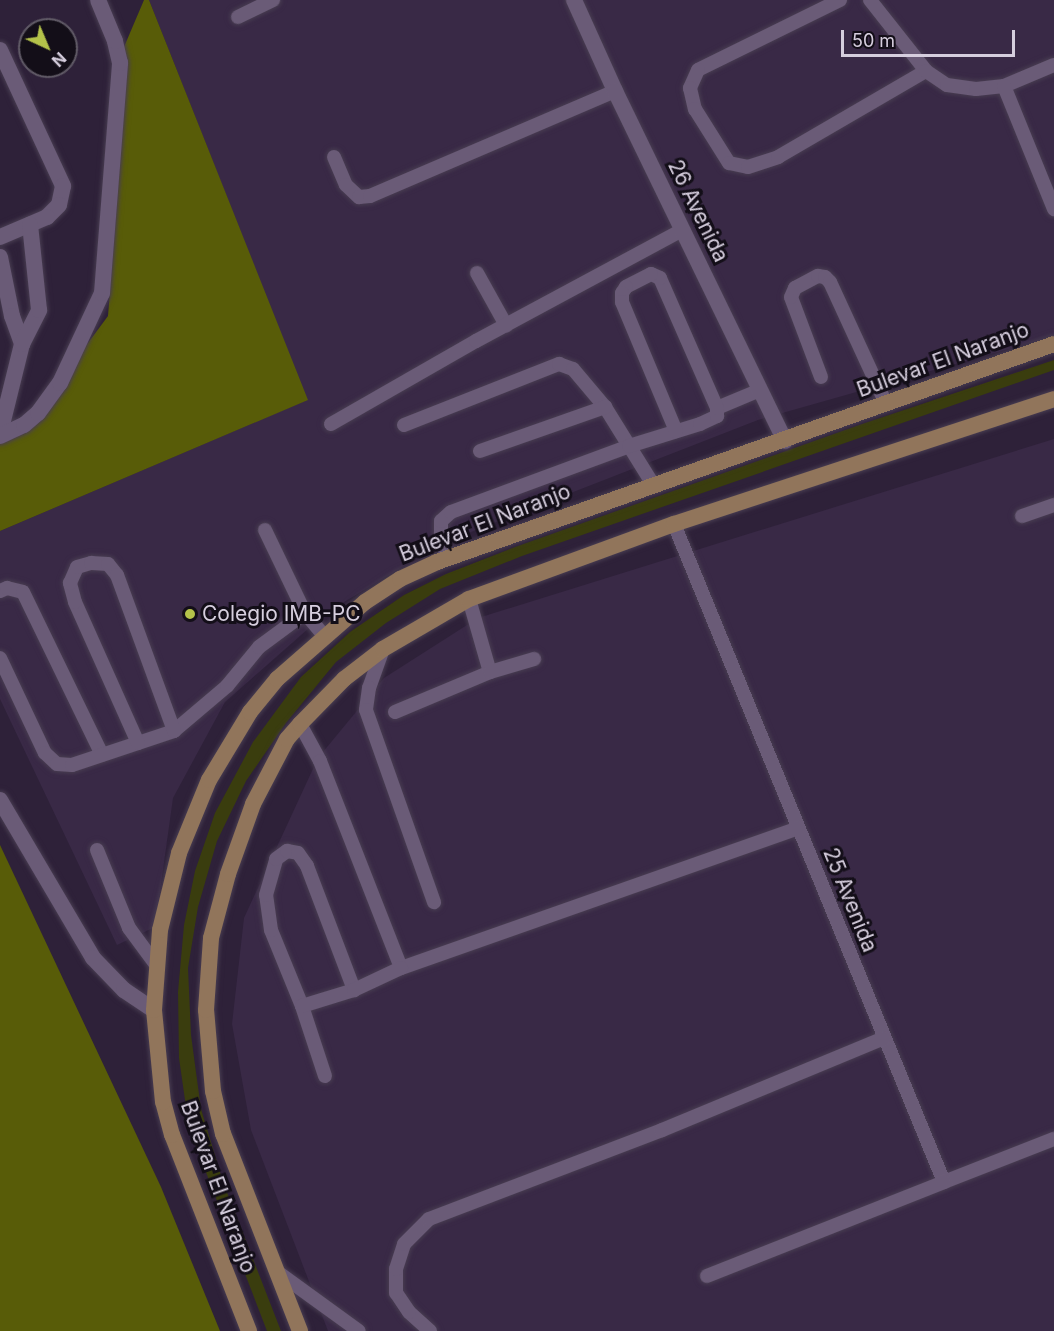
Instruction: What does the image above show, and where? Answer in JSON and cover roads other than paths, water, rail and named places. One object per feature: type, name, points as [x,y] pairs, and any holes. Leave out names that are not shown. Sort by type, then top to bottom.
[{"type":"main road","name":"Bulevar El Naranjo","points":[[249,1331],[172,1136],[163,1102],[154,1010],[160,930],[179,853],[209,780],[250,712],[277,679],[365,602],[400,579],[447,559],[1054,344]]},
{"type":"main road","name":"Bulevar El Naranjo","points":[[300,1331],[224,1134],[213,1091],[206,1010],[211,938],[228,874],[254,804],[288,739],[300,724],[344,679],[383,649],[469,599],[674,524],[1054,399]]},
{"type":"street","points":[[0,434],[24,425],[38,413],[60,383],[102,293],[120,63],[115,41],[98,0]]},
{"type":"street","name":"26 Avenida","points":[[574,0],[615,92],[785,441]]},
{"type":"street","points":[[0,50],[63,186],[59,205],[47,217],[0,237]]},
{"type":"street","points":[[0,434],[22,344],[39,309],[30,224]]},
{"type":"street","points":[[0,257],[12,316],[22,344]]},
{"type":"street","points":[[0,800],[93,957],[124,990],[154,1010]]},
{"type":"lane","points":[[238,17],[273,0]]},
{"type":"lane","points":[[840,0],[698,70],[690,88],[695,109],[729,163],[748,167],[778,157],[926,71]]},
{"type":"lane","points":[[870,0],[926,71],[947,85],[976,89],[1004,86],[1054,65]]},
{"type":"lane","points":[[1004,86],[1054,209]]},
{"type":"lane","points":[[334,157],[346,185],[359,197],[370,196],[615,92]]},
{"type":"lane","points":[[331,424],[506,325],[682,231]]},
{"type":"lane","points":[[477,273],[506,325]]},
{"type":"lane","points":[[447,559],[441,533],[441,521],[451,512],[629,446],[709,421],[717,416],[717,408],[660,278],[651,274],[626,287],[622,294],[622,302],[676,431]]},
{"type":"lane","points":[[821,377],[792,297],[795,288],[818,276],[825,277],[830,282],[886,404]]},
{"type":"lane","points":[[404,425],[559,364],[573,369],[605,407],[654,486]]},
{"type":"lane","points":[[717,408],[760,390]]},
{"type":"lane","points":[[480,451],[605,407]]},
{"type":"lane","points":[[1022,516],[1054,506]]},
{"type":"lane","name":"25 Avenida","points":[[674,524],[944,1182]]},
{"type":"lane","points":[[265,530],[305,613],[325,637]]},
{"type":"lane","points":[[138,743],[75,602],[70,577],[77,567],[108,564],[117,575],[174,731]]},
{"type":"lane","points":[[0,591],[7,588],[23,592],[102,755]]},
{"type":"lane","points":[[469,599],[490,672]]},
{"type":"lane","points":[[0,658],[45,753],[57,764],[72,765],[174,731],[227,686],[260,647],[305,613]]},
{"type":"lane","points":[[383,649],[369,688],[366,710],[434,902]]},
{"type":"lane","points":[[395,712],[490,672],[534,659]]},
{"type":"lane","points":[[300,724],[320,761],[401,968]]},
{"type":"lane","points":[[302,1006],[354,990],[401,968],[798,828]]},
{"type":"lane","points":[[97,850],[129,928],[157,966]]},
{"type":"lane","points":[[325,1076],[302,1006],[271,930],[266,895],[276,859],[287,851],[298,853],[306,866],[354,990]]},
{"type":"lane","points":[[430,1331],[409,1312],[396,1293],[396,1269],[404,1244],[429,1219],[662,1130],[884,1038]]},
{"type":"lane","points":[[707,1276],[1054,1139]]},
{"type":"lane","points":[[276,1271],[359,1331]]},
{"type":"place","name":"Colegio IMB-PC","points":[[190,614]]}]
